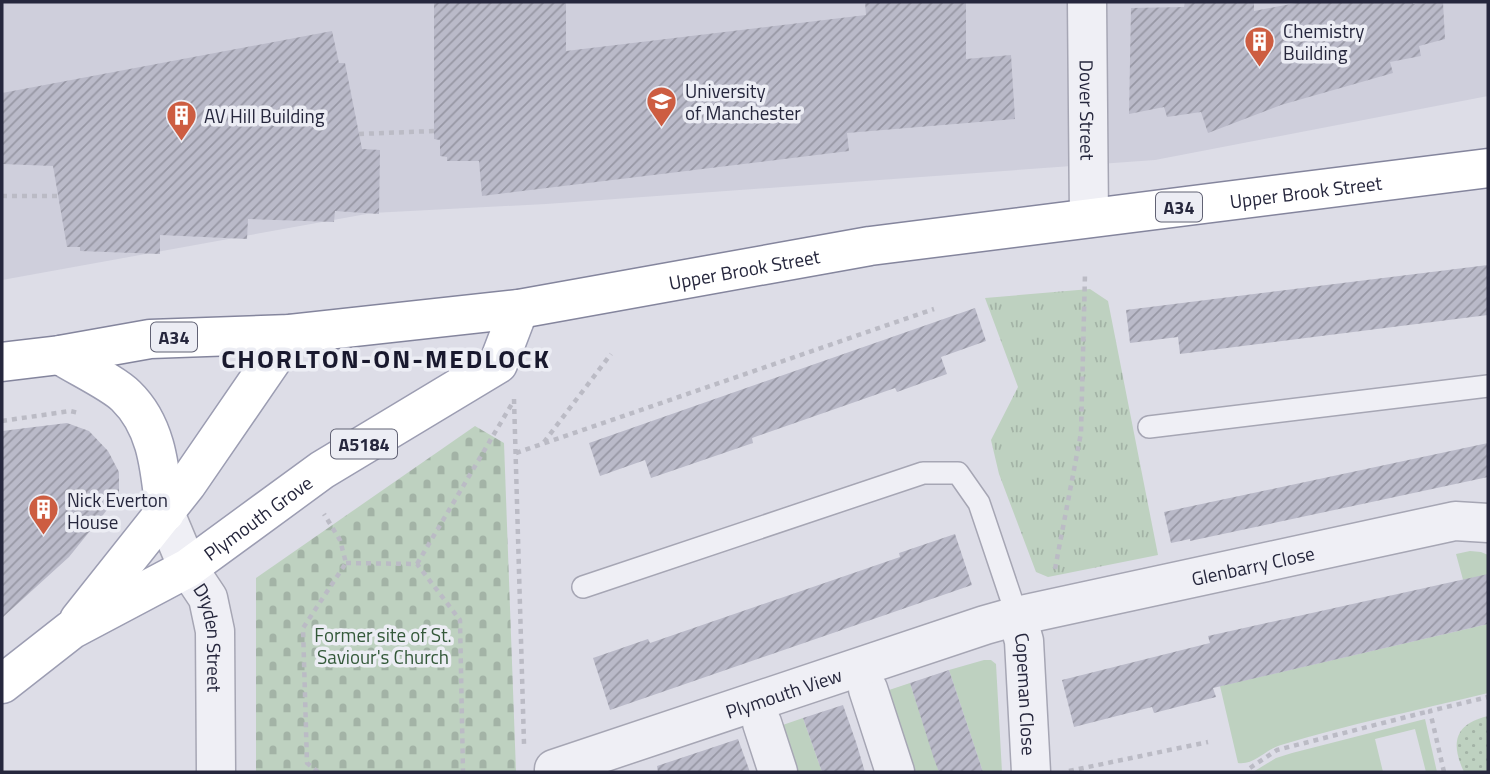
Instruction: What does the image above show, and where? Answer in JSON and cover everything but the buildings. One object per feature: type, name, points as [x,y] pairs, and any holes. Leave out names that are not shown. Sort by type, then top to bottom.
[{"type":"main road","name":"Upper Brook Street","points":[[2,362],[61,355],[150,339],[290,334],[519,309],[870,246],[1488,168]]},
{"type":"main road","points":[[498,364],[519,309]]},
{"type":"main road","name":"Plymouth Grove","points":[[71,630],[201,465],[290,334]]},
{"type":"main road","points":[[61,355],[126,395],[149,427],[159,462],[165,513]]},
{"type":"main road","name":"Plymouth Grove","points":[[2,684],[71,630],[188,568],[332,463],[498,364]]},
{"type":"street","name":"Dover Street","points":[[1087,2],[1089,218]]},
{"type":"street","name":"Dryden Street","points":[[165,513],[188,568],[208,598],[215,631],[216,772]]},
{"type":"street","name":"Glenbarry Close","points":[[1017,616],[1455,521],[1488,523]]},
{"type":"street","name":"Plymouth View","points":[[539,764],[554,769],[1017,616]]},
{"type":"street","name":"Copeman Close","points":[[1017,616],[1024,640],[1031,772]]},
{"type":"street","points":[[868,689],[895,772]]},
{"type":"street","points":[[762,723],[778,772]]},
{"type":"lane","points":[[1149,427],[1488,386]]},
{"type":"lane","points":[[583,587],[923,473],[958,473],[979,503],[1017,616]]},
{"type":"path","points":[[359,134],[434,131]]},
{"type":"path","points":[[2,196],[58,195]]},
{"type":"path","points":[[1055,569],[1081,433],[1085,274]]},
{"type":"path","points":[[516,453],[934,309]]},
{"type":"path","points":[[542,444],[611,354]]},
{"type":"path","points":[[498,364],[514,400],[539,764]]},
{"type":"path","points":[[418,564],[514,400]]},
{"type":"path","points":[[2,421],[70,411],[81,413]]},
{"type":"path","points":[[318,772],[307,763],[303,628],[346,563],[340,540],[324,514]]},
{"type":"path","points":[[346,563],[418,564]]},
{"type":"path","points":[[418,564],[460,620],[463,772]]},
{"type":"path","points":[[1251,768],[1277,750],[1488,697]]},
{"type":"path","points":[[1430,711],[1444,772]]},
{"type":"path","points":[[1061,772],[1208,742]]},
{"type":"shaded area","name":"University of Manchester","points":[[2,2],[1488,2],[1488,96],[1155,160],[546,204],[372,213],[2,280]]},
{"type":"green space","points":[[1090,289],[1108,301],[1158,555],[1048,577],[1036,572],[999,474],[991,440],[1018,387],[985,298]]},
{"type":"green space","name":"Former site of St. Saviour's Church","points":[[475,426],[504,443],[516,772],[256,772],[256,578]]},
{"type":"green space","points":[[1470,551],[1488,555],[1488,582],[1465,587],[1456,554]]},
{"type":"green space","points":[[1488,624],[1488,693],[1307,737],[1275,747],[1250,762],[1238,763],[1220,686]]},
{"type":"green space","points":[[991,660],[996,664],[1002,772],[983,772],[949,670]]},
{"type":"green space","points":[[910,683],[939,772],[907,772],[880,693]]},
{"type":"green space","points":[[1488,716],[1488,772],[1464,772],[1457,752],[1458,736],[1468,724]]},
{"type":"green space","points":[[803,718],[822,772],[789,772],[774,728]]},
{"type":"green space","points":[[1425,719],[1437,772],[1426,772],[1415,729],[1375,739],[1383,772],[1253,772],[1276,758],[1292,753]]},
{"type":"place","name":"Chemistry Building","points":[[1260,68]]},
{"type":"place","name":"University of Manchester","points":[[662,128]]},
{"type":"place","name":"AV Hill Building","points":[[181,142]]},
{"type":"place","name":"Nick Everton House","points":[[44,537]]},
{"type":"district","name":"CHORLTON-ON-MEDLOCK","points":[[386,358]]}]
